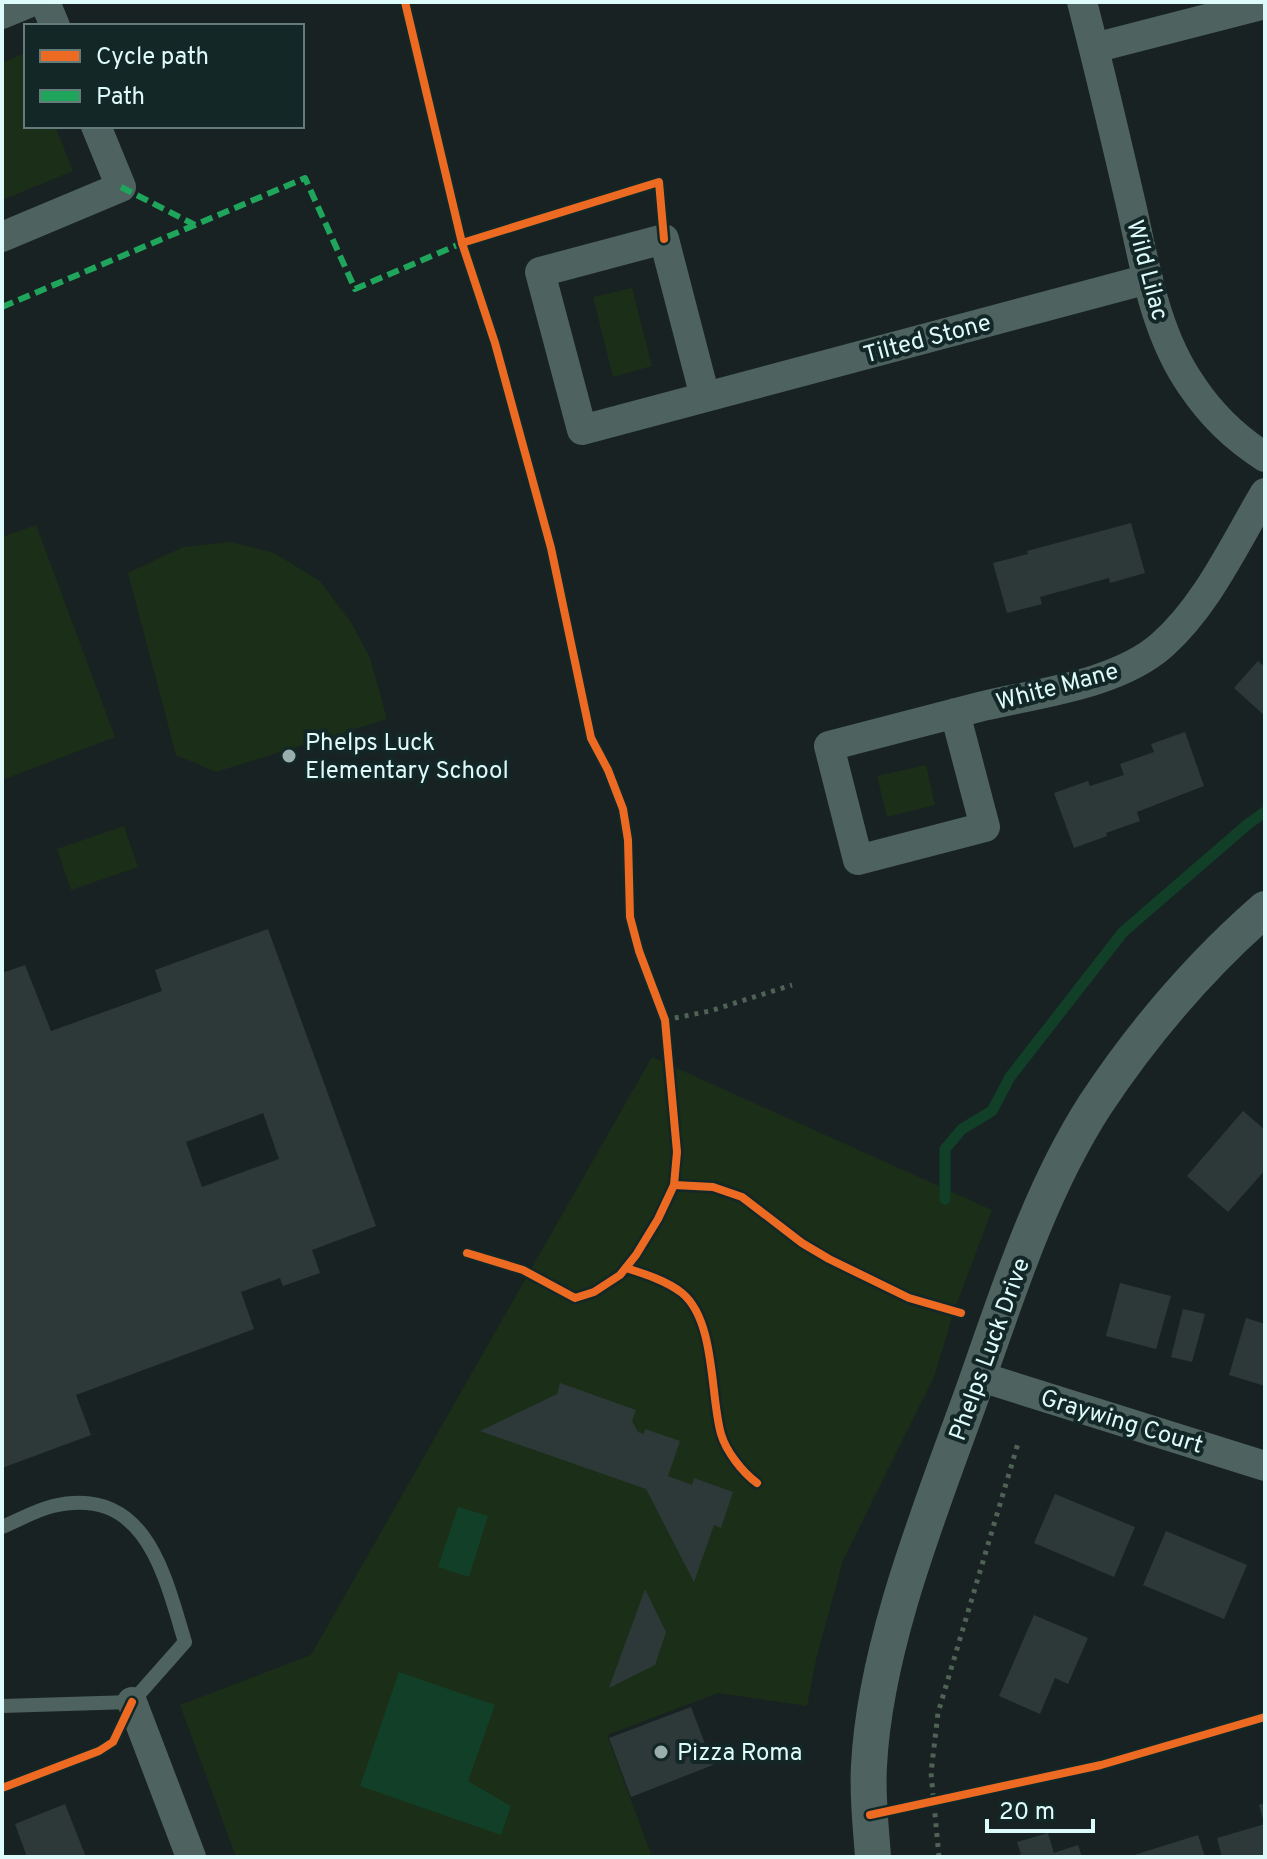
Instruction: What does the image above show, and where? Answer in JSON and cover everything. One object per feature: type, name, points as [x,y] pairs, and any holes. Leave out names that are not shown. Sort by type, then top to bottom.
[{"type":"street","points":[[2,14],[31,2]]},
{"type":"street","points":[[45,2],[54,24]]},
{"type":"street","name":"Wild Lilac","points":[[1082,2],[1148,279],[1168,342],[1190,384],[1230,431],[1265,457]]},
{"type":"street","points":[[1094,48],[1265,4]]},
{"type":"street","points":[[2,237],[121,187],[97,128]]},
{"type":"street","points":[[664,239],[705,397]]},
{"type":"street","name":"Tilted Stone","points":[[664,239],[540,272],[582,430],[1148,279]]},
{"type":"street","name":"White Mane","points":[[955,713],[985,827],[858,860],[829,746],[955,713],[1102,677],[1133,665],[1161,646],[1198,605],[1265,493]]},
{"type":"street","name":"Phelps Luck Drive","points":[[873,1857],[868,1767],[875,1709],[891,1636],[923,1533],[1026,1246],[1056,1177],[1094,1107],[1140,1043],[1186,989],[1265,909]]},
{"type":"street","name":"Graywing Court","points":[[978,1376],[1265,1466]]},
{"type":"street","points":[[132,1702],[191,1857]]},
{"type":"lane","points":[[2,1527],[51,1507],[75,1503],[106,1507],[146,1538],[161,1564],[185,1642],[132,1702],[2,1706]]},
{"type":"path","points":[[405,2],[462,243],[495,343],[551,548],[591,738],[623,809],[628,840],[630,917],[639,951],[665,1020],[677,1152],[674,1185],[658,1219],[620,1275],[594,1292],[575,1298],[523,1270],[467,1253]]},
{"type":"path","points":[[462,243],[659,182],[664,239]]},
{"type":"path","points":[[665,1020],[710,1011],[792,985]]},
{"type":"path","points":[[674,1185],[713,1187],[742,1197],[802,1243],[829,1259],[909,1298],[961,1313]]},
{"type":"path","points":[[626,1268],[683,1294],[696,1311],[709,1349],[721,1435],[735,1460],[757,1483]]},
{"type":"path","points":[[939,1857],[931,1773],[938,1713],[1019,1440]]},
{"type":"path","points":[[2,1788],[99,1751],[113,1742],[132,1702]]},
{"type":"path","points":[[870,1815],[1101,1765],[1265,1717]]},
{"type":"shaded area","points":[[24,53],[24,128],[56,128],[73,171],[2,200],[2,63]]},
{"type":"shaded area","points":[[632,288],[652,366],[613,377],[593,297]]},
{"type":"shaded area","points":[[36,525],[115,737],[2,780],[2,537]]},
{"type":"shaded area","points":[[231,542],[274,553],[320,581],[352,624],[370,658],[387,719],[216,772],[176,755],[128,573],[183,547]]},
{"type":"shaded area","points":[[926,765],[935,805],[887,817],[877,776]]},
{"type":"shaded area","points":[[124,826],[138,867],[71,890],[57,849]]},
{"type":"shaded area","points":[[652,1057],[992,1210],[953,1314],[934,1377],[843,1560],[807,1706],[718,1693],[607,1735],[652,1857],[236,1857],[180,1705],[311,1655]]},
{"type":"shaded area","points":[[458,1507],[488,1516],[469,1577],[438,1567]]},
{"type":"shaded area","points":[[399,1672],[495,1705],[468,1781],[511,1806],[501,1835],[360,1786]]},
{"type":"building","points":[[1131,523],[1145,573],[1110,583],[1109,578],[1040,597],[1042,604],[1007,613],[993,563]]},
{"type":"building","points":[[1258,661],[1262,665],[1265,661],[1265,716],[1234,688]]},
{"type":"building","points":[[1185,732],[1204,786],[1137,812],[1140,821],[1074,848],[1054,793],[1088,781],[1090,786],[1124,775],[1120,764],[1154,752],[1151,744]]},
{"type":"building","points":[[268,929],[376,1226],[312,1250],[320,1273],[283,1286],[280,1278],[241,1292],[254,1329],[76,1395],[91,1435],[2,1468],[2,973],[25,965],[51,1031],[162,991],[155,970]],"holes":[[[263,1113],[279,1159],[202,1187],[186,1142]]]},
{"type":"building","points":[[1243,1111],[1265,1130],[1265,1170],[1228,1212],[1187,1176]]},
{"type":"building","points":[[1120,1283],[1171,1296],[1156,1349],[1106,1336]]},
{"type":"building","points":[[1183,1309],[1205,1314],[1192,1362],[1171,1357]]},
{"type":"building","points":[[1246,1318],[1265,1324],[1265,1386],[1229,1375]]},
{"type":"building","points":[[560,1383],[636,1410],[632,1421],[638,1432],[644,1434],[645,1429],[680,1441],[668,1476],[692,1485],[694,1478],[733,1492],[721,1528],[714,1525],[694,1582],[646,1489],[480,1431],[557,1394]]},
{"type":"building","points":[[1055,1494],[1135,1527],[1114,1577],[1034,1543]]},
{"type":"building","points":[[1166,1531],[1247,1565],[1224,1619],[1143,1585]]},
{"type":"building","points":[[645,1589],[666,1632],[655,1665],[609,1688]]},
{"type":"building","points":[[1034,1615],[1088,1638],[1068,1684],[1055,1678],[1040,1714],[999,1696]]},
{"type":"building","name":"Pizza Roma","points":[[691,1707],[713,1765],[631,1797],[609,1738]]},
{"type":"building","points":[[1265,1803],[1265,1823],[1264,1823],[1259,1805]]},
{"type":"building","points":[[65,1804],[86,1857],[27,1857],[15,1824]]},
{"type":"building","points":[[1265,1824],[1265,1857],[1222,1857],[1217,1838]]},
{"type":"building","points":[[1048,1833],[1054,1853],[1078,1845],[1082,1857],[1013,1857],[1021,1854],[1017,1842]]},
{"type":"building","points":[[1198,1835],[1205,1857],[1131,1857],[1131,1856]]},
{"type":"waterway","points":[[945,1199],[945,1149],[962,1129],[992,1111],[1010,1077],[1123,932],[1265,812]]},
{"type":"marked path","points":[[121,187],[195,225],[305,178],[355,289],[462,243]]},
{"type":"marked path","points":[[2,307],[195,225]]},
{"type":"cycle path","points":[[405,2],[462,243],[659,182],[664,239]]},
{"type":"cycle path","points":[[462,243],[495,343],[551,548],[591,738],[623,809],[628,840],[630,917],[639,951],[665,1020],[677,1152],[674,1185],[658,1219],[620,1275],[594,1292],[575,1298],[523,1270],[467,1253]]},
{"type":"cycle path","points":[[674,1185],[713,1187],[742,1197],[802,1243],[829,1259],[909,1298],[961,1313]]},
{"type":"cycle path","points":[[626,1268],[670,1285],[693,1306],[706,1340],[721,1434],[735,1461],[757,1483]]},
{"type":"cycle path","points":[[2,1788],[99,1751],[113,1742],[132,1702]]},
{"type":"cycle path","points":[[870,1815],[1101,1765],[1265,1717]]},
{"type":"place","name":"Phelps Luck Elementary School","points":[[289,756]]},
{"type":"place","name":"Pizza Roma","points":[[661,1752]]}]
